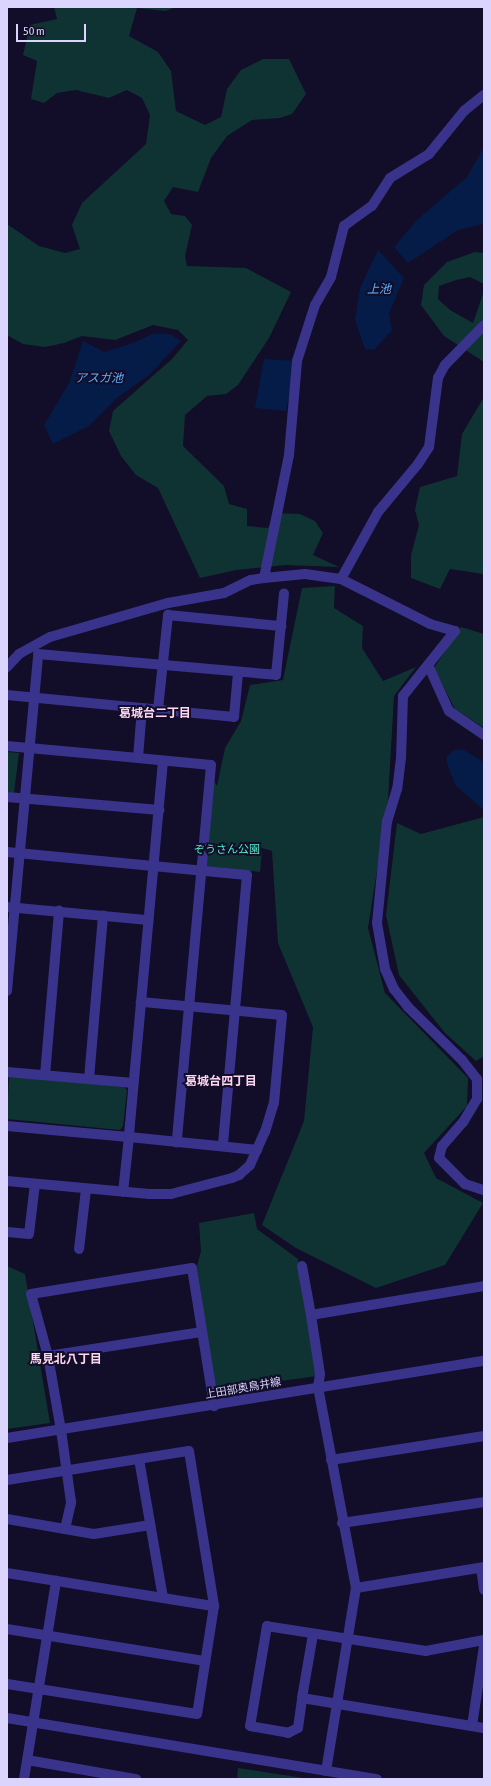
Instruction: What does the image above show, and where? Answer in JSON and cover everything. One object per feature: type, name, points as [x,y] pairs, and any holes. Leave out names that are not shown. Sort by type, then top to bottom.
[{"type":"street","points":[[264,578],[289,454],[297,360],[314,305],[331,277],[344,226],[372,206],[390,178],[429,154],[464,111],[484,95]]},
{"type":"street","points":[[341,579],[378,512],[418,464],[429,447],[438,378],[444,365],[484,325]]},
{"type":"street","points":[[7,667],[19,654],[50,637],[168,603],[224,593],[251,580],[305,574],[341,579],[430,624],[455,631],[429,667],[403,696],[401,758],[397,789],[387,821],[377,923],[385,969],[394,989],[408,1007],[462,1060],[477,1079],[477,1099],[463,1122],[442,1146],[439,1158],[466,1184],[484,1190]]},
{"type":"street","points":[[7,992],[11,907],[19,854],[38,654],[276,675],[284,593]]},
{"type":"street","points":[[158,709],[168,615],[281,626]]},
{"type":"street","points":[[429,667],[448,711],[484,735]]},
{"type":"street","points":[[7,695],[234,717],[238,672]]},
{"type":"street","points":[[138,758],[142,708]]},
{"type":"street","points":[[7,746],[211,765],[177,1142]]},
{"type":"street","points":[[123,1192],[163,761]]},
{"type":"street","points":[[7,797],[159,810]]},
{"type":"street","points":[[7,852],[247,875],[223,1146]]},
{"type":"street","points":[[11,907],[148,920]]},
{"type":"street","points":[[45,1075],[59,911]]},
{"type":"street","points":[[89,1079],[104,916]]},
{"type":"street","points":[[7,1181],[123,1192],[171,1194],[232,1178],[245,1170],[257,1150],[274,1102],[282,1015],[141,1002]]},
{"type":"street","points":[[7,1072],[134,1083]]},
{"type":"street","points":[[7,1126],[257,1150]]},
{"type":"street","points":[[7,1232],[29,1234],[35,1184]]},
{"type":"street","points":[[79,1249],[86,1189]]},
{"type":"street","points":[[302,1266],[320,1374],[318,1387],[342,1523],[356,1588],[326,1771]]},
{"type":"street","points":[[65,1529],[71,1502],[61,1430],[48,1356],[31,1294],[192,1268],[214,1406]]},
{"type":"street","points":[[311,1315],[484,1286]]},
{"type":"street","points":[[48,1356],[202,1332]]},
{"type":"street","name":"上田部奥鳥井線","points":[[7,1438],[214,1406],[318,1387],[484,1361]]},
{"type":"street","points":[[331,1460],[484,1436]]},
{"type":"street","points":[[7,1480],[66,1472],[189,1451],[214,1606],[197,1714],[7,1684]]},
{"type":"street","points":[[139,1459],[163,1598]]},
{"type":"street","points":[[342,1523],[484,1502]]},
{"type":"street","points":[[7,1519],[94,1534],[150,1525]]},
{"type":"street","points":[[356,1588],[482,1568],[484,1590]]},
{"type":"street","points":[[7,1573],[214,1606]]},
{"type":"street","points":[[24,1779],[56,1581]]},
{"type":"street","points":[[313,1634],[298,1728],[288,1733],[250,1726],[267,1626],[426,1651],[484,1640]]},
{"type":"street","points":[[7,1629],[205,1661]]},
{"type":"street","points":[[472,1726],[484,1646]]},
{"type":"street","points":[[302,1698],[484,1728]]},
{"type":"street","points":[[7,1718],[376,1779]]},
{"type":"street","points":[[27,1760],[136,1779]]},
{"type":"green space","points":[[54,7],[177,7],[165,11],[137,8],[129,36],[158,52],[171,71],[176,111],[205,125],[221,117],[227,89],[241,70],[263,59],[289,59],[306,94],[292,114],[280,118],[252,120],[227,136],[211,158],[198,192],[173,187],[164,201],[171,214],[185,216],[192,225],[185,256],[187,266],[246,268],[291,292],[269,338],[238,385],[226,394],[207,396],[185,415],[183,446],[224,486],[229,504],[247,509],[247,526],[268,528],[275,513],[300,514],[315,521],[323,533],[313,555],[339,567],[285,565],[236,570],[200,578],[158,488],[136,475],[121,456],[109,431],[113,411],[172,359],[188,340],[178,330],[153,325],[115,340],[82,336],[64,343],[45,347],[23,344],[7,335],[7,224],[39,246],[65,253],[80,249],[72,225],[82,203],[146,144],[150,115],[142,98],[127,90],[109,98],[76,90],[57,93],[44,103],[31,99],[37,61],[23,55],[30,25],[57,19]]},
{"type":"green space","points":[[475,252],[484,253],[484,284],[470,277],[456,280],[439,286],[438,299],[450,310],[473,323],[484,291],[484,362],[444,336],[421,305],[424,285],[447,262]]},
{"type":"green space","points":[[484,397],[483,574],[450,569],[440,589],[411,578],[411,555],[419,525],[415,510],[420,487],[457,476],[462,434]]},
{"type":"green space","name":"ぞうさん公園","points":[[335,586],[334,608],[363,626],[362,648],[383,681],[416,667],[394,696],[388,800],[368,928],[385,993],[468,1078],[467,1106],[424,1153],[436,1178],[483,1203],[445,1265],[376,1288],[296,1248],[262,1225],[304,1121],[313,1027],[278,943],[272,851],[246,843],[262,852],[260,872],[206,866],[214,781],[217,786],[225,748],[241,721],[250,685],[283,680],[302,588]]},
{"type":"green space","points":[[461,627],[484,634],[484,728],[455,709],[434,668]]},
{"type":"green space","points":[[7,752],[19,753],[14,793],[7,792]]},
{"type":"green space","points":[[484,817],[484,1056],[476,1061],[445,1033],[399,975],[386,915],[397,823],[421,834]]},
{"type":"green space","points":[[9,1076],[124,1087],[127,1090],[123,1126],[120,1130],[7,1119]]},
{"type":"green space","points":[[254,1213],[257,1229],[298,1259],[317,1376],[215,1390],[197,1266],[201,1251],[199,1223]]},
{"type":"green space","points":[[7,1266],[25,1274],[50,1423],[7,1429]]},
{"type":"green space","points":[[238,1768],[311,1779],[237,1779]]},
{"type":"water","points":[[484,147],[484,224],[458,230],[408,263],[394,247],[417,220],[467,177]]},
{"type":"water","name":"上池","points":[[378,250],[404,278],[389,313],[392,330],[374,350],[365,349],[355,320],[360,288]]},
{"type":"water","name":"アスガ池","points":[[152,334],[170,334],[181,341],[148,376],[118,397],[89,426],[53,444],[44,425],[69,383],[83,341],[104,352],[133,343]]},
{"type":"water","points":[[264,359],[297,361],[286,411],[255,408]]},
{"type":"water","points":[[454,750],[464,750],[484,762],[484,810],[456,786],[447,764],[447,756]]},
{"type":"district","name":"葛城台二丁目","points":[[155,714]]},
{"type":"district","name":"葛城台四丁目","points":[[221,1082]]},
{"type":"district","name":"馬見北八丁目","points":[[66,1360]]}]
